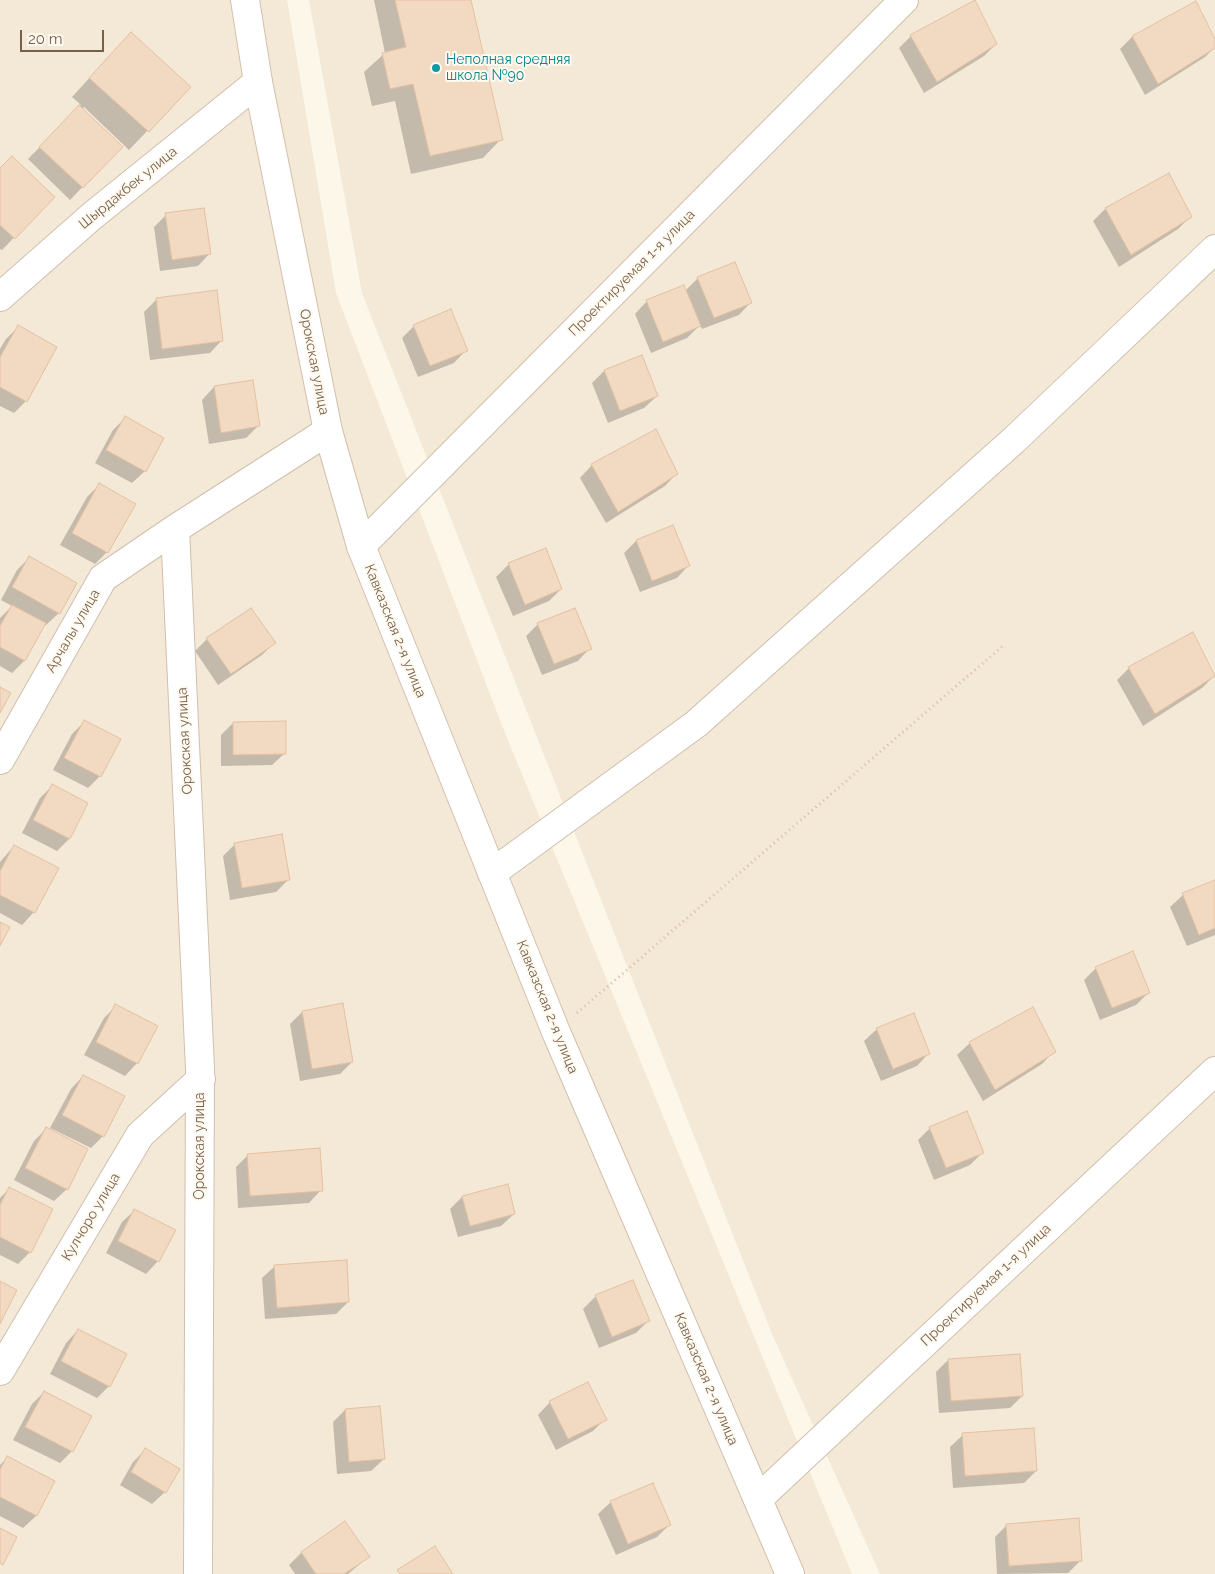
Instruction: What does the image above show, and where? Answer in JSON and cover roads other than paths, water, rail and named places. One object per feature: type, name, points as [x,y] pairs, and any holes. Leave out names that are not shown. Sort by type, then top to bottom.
[{"type":"street","name":"Орокская улица","points":[[198,1574],[201,1079],[175,529],[328,430],[258,82],[245,0]]},
{"type":"street","name":"Проектируемая 1-я улица","points":[[361,546],[904,0]]},
{"type":"street","name":"Шырдакбек улица","points":[[0,297],[92,216],[258,82]]},
{"type":"street","points":[[492,873],[696,724],[1014,440],[1215,250]]},
{"type":"street","name":"Кавказская 2-я улица","points":[[328,430],[361,546],[556,1032],[790,1574]]},
{"type":"street","name":"Арчалы улица","points":[[0,760],[103,578],[175,529]]},
{"type":"street","name":"Проектируемая 1-я улица","points":[[758,1499],[1215,1071]]},
{"type":"street","name":"Кулчоро улица","points":[[0,1371],[140,1135],[201,1079]]},
{"type":"place","name":"Неполная средняя школа №90","points":[[436,68]]}]
